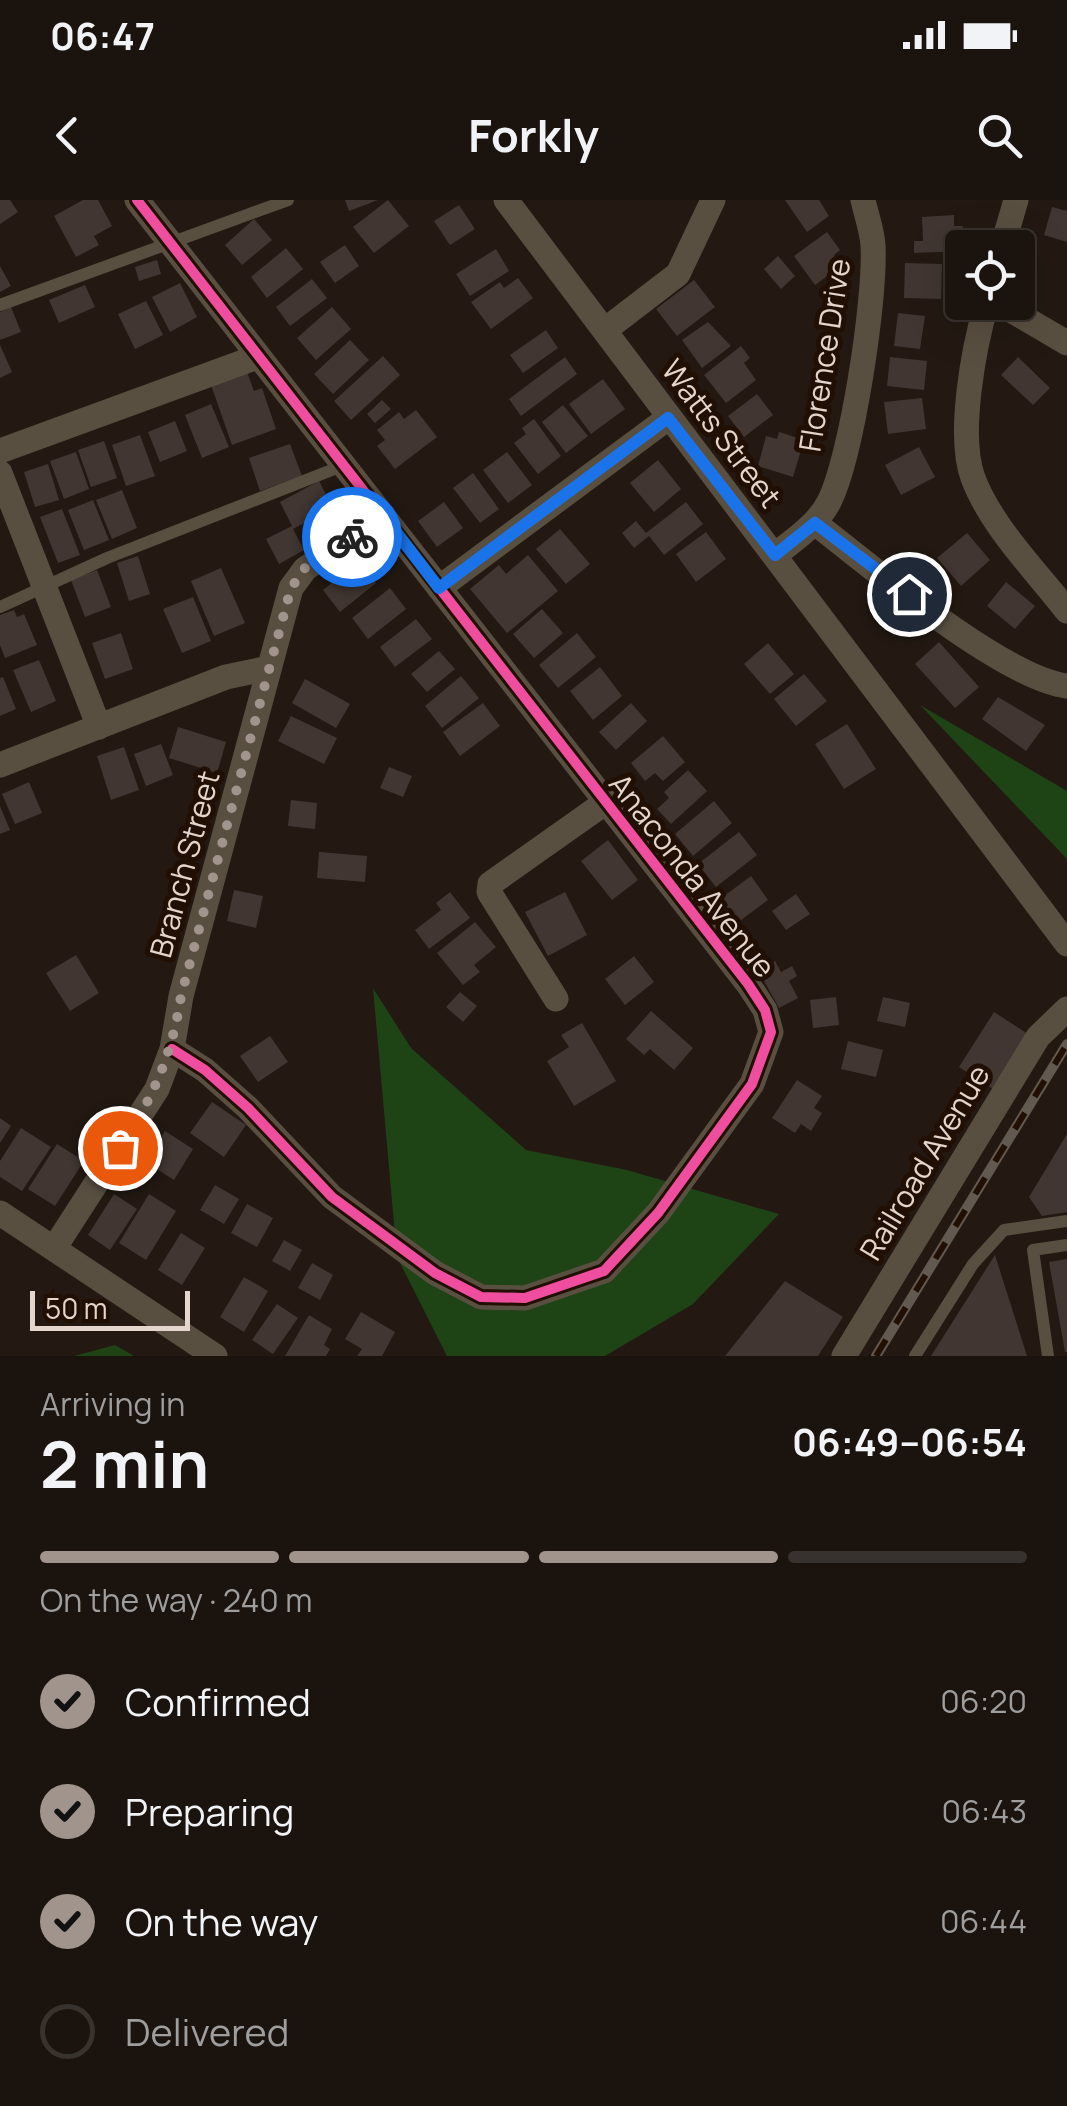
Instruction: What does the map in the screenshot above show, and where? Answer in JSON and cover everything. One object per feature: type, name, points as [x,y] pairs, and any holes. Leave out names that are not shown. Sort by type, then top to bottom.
[{"type":"street","name":"Anaconda Avenue","points":[[137,200],[748,984],[765,1010],[771,1032],[752,1084],[658,1213],[604,1272],[525,1298],[481,1297],[435,1273],[332,1196],[248,1108],[205,1070],[172,1049]]},
{"type":"street","name":"Watts Street","points":[[506,200],[1067,944]]},
{"type":"street","points":[[605,330],[678,274],[713,200]]},
{"type":"street","name":"Florence Drive","points":[[775,555],[815,523],[830,501],[849,435],[864,349],[873,245],[863,200]]},
{"type":"street","points":[[1007,230],[1016,200]]},
{"type":"street","points":[[982,320],[974,345],[969,440],[972,477],[998,520],[1067,611]]},
{"type":"street","points":[[1028,320],[1067,342]]},
{"type":"street","points":[[0,450],[257,357]]},
{"type":"street","points":[[439,588],[668,418]]},
{"type":"street","points":[[0,473],[99,727]]},
{"type":"street","name":"Branch Street","points":[[54,1247],[148,1104],[172,1049],[181,996],[291,588],[305,568],[383,515]]},
{"type":"street","points":[[815,523],[960,632],[1047,684],[1067,686]]},
{"type":"street","points":[[0,765],[226,677],[269,668]]},
{"type":"street","points":[[556,999],[489,892],[490,884],[606,802]]},
{"type":"street","name":"Railroad Avenue","points":[[844,1356],[1038,1037],[1067,1009]]},
{"type":"street","points":[[0,1213],[216,1356]]},
{"type":"lane","points":[[0,305],[288,200]]},
{"type":"lane","points":[[0,607],[42,586],[342,466]]},
{"type":"lane","points":[[915,1356],[973,1264],[1004,1230],[1067,1222]]},
{"type":"lane","points":[[1048,1356],[1034,1250],[1067,1246]]},
{"type":"green space","points":[[920,705],[1067,791],[1067,859]]},
{"type":"green space","points":[[373,988],[411,1048],[526,1150],[627,1170],[779,1214],[693,1304],[605,1356],[447,1356],[397,1257]]},
{"type":"green space","points":[[115,1345],[134,1356],[74,1356]]},
{"type":"building","points":[[0,200],[10,200],[18,212],[0,224]]},
{"type":"building","points":[[83,200],[98,200],[112,226],[94,236],[99,245],[76,257],[54,216]]},
{"type":"building","points":[[345,200],[378,200],[349,211]]},
{"type":"building","points":[[388,200],[409,226],[374,253],[353,227]]},
{"type":"building","points":[[785,200],[819,200],[829,216],[807,232]]},
{"type":"building","points":[[459,205],[475,229],[450,245],[434,221]]},
{"type":"building","points":[[1052,207],[1067,211],[1067,242],[1044,235]]},
{"type":"building","points":[[954,215],[954,226],[963,226],[963,230],[945,230],[945,252],[914,253],[914,241],[923,241],[922,217]]},
{"type":"building","points":[[254,219],[272,240],[242,265],[225,245]]},
{"type":"building","points":[[827,232],[840,250],[834,255],[842,265],[815,285],[794,256]]},
{"type":"building","points":[[345,245],[359,266],[335,283],[320,262]]},
{"type":"building","points":[[286,248],[303,269],[267,298],[251,277]]},
{"type":"building","points":[[496,249],[509,271],[470,296],[456,274]]},
{"type":"building","points":[[778,256],[795,276],[781,289],[764,269]]},
{"type":"building","points":[[157,260],[161,274],[139,281],[135,267]]},
{"type":"building","points":[[905,263],[942,264],[941,299],[904,298]]},
{"type":"building","points":[[0,266],[11,286],[0,292]]},
{"type":"building","points":[[518,278],[533,298],[491,329],[471,302],[500,282],[504,288]]},
{"type":"building","points":[[312,279],[327,298],[290,326],[276,307]]},
{"type":"building","points":[[694,280],[715,307],[677,336],[656,309]]},
{"type":"building","points":[[180,283],[197,317],[170,332],[152,297]]},
{"type":"building","points":[[85,285],[95,307],[59,323],[49,300]]},
{"type":"building","points":[[146,301],[163,335],[135,349],[118,314]]},
{"type":"building","points":[[11,307],[21,332],[0,340],[0,312]]},
{"type":"building","points":[[332,307],[351,329],[316,360],[297,338]]},
{"type":"building","points":[[898,313],[925,316],[920,349],[894,346]]},
{"type":"building","points":[[708,322],[731,346],[702,368],[682,340]]},
{"type":"building","points":[[546,330],[558,348],[523,373],[510,355]]},
{"type":"building","points":[[350,340],[369,360],[333,394],[314,374]]},
{"type":"building","points":[[0,345],[12,372],[0,378]]},
{"type":"building","points":[[741,346],[750,358],[744,363],[756,380],[726,403],[704,375]]},
{"type":"building","points":[[383,356],[400,375],[351,420],[334,401]]},
{"type":"building","points":[[565,357],[577,374],[521,416],[509,399]]},
{"type":"building","points":[[890,357],[927,361],[924,390],[887,386]]},
{"type":"building","points":[[1018,357],[1050,388],[1033,405],[1001,375]]},
{"type":"building","points":[[247,372],[254,391],[262,388],[276,429],[232,445],[211,385]]},
{"type":"building","points":[[603,379],[625,409],[591,434],[569,404]]},
{"type":"building","points":[[757,394],[773,415],[744,437],[728,416]]},
{"type":"building","points":[[922,398],[926,429],[888,434],[884,402]]},
{"type":"building","points":[[382,400],[391,409],[375,423],[367,414]]},
{"type":"building","points":[[211,404],[229,447],[202,458],[185,415]]},
{"type":"building","points":[[563,405],[588,436],[566,453],[542,422]]},
{"type":"building","points":[[416,410],[437,437],[395,469],[377,446],[385,440],[377,430],[399,412],[404,419]]},
{"type":"building","points":[[534,419],[561,456],[538,474],[514,443],[526,434],[522,428]]},
{"type":"building","points":[[175,421],[187,451],[160,462],[148,432]]},
{"type":"building","points":[[779,432],[804,440],[793,477],[758,466],[766,436],[777,439]]},
{"type":"building","points":[[140,435],[155,476],[126,486],[112,445]]},
{"type":"building","points":[[104,441],[117,478],[91,487],[78,450]]},
{"type":"building","points":[[290,444],[302,476],[260,491],[249,458]]},
{"type":"building","points":[[919,447],[935,477],[901,495],[885,465]]},
{"type":"building","points":[[76,452],[89,489],[64,499],[50,461]]},
{"type":"building","points":[[507,452],[532,485],[508,503],[483,470]]},
{"type":"building","points":[[658,460],[681,489],[654,512],[630,483]]},
{"type":"building","points":[[48,464],[59,500],[35,507],[24,472]]},
{"type":"building","points":[[473,473],[499,509],[480,523],[453,488]]},
{"type":"building","points":[[319,481],[333,508],[293,529],[304,550],[279,564],[266,539],[292,526],[280,502]]},
{"type":"building","points":[[122,490],[137,528],[112,539],[96,500]]},
{"type":"building","points":[[93,500],[109,540],[84,550],[68,510]]},
{"type":"building","points":[[444,502],[463,528],[437,547],[418,521]]},
{"type":"building","points":[[686,502],[703,524],[664,555],[649,536],[634,548],[622,533],[636,521],[646,533]]},
{"type":"building","points":[[62,509],[80,555],[58,563],[40,517]]},
{"type":"building","points":[[560,529],[590,564],[566,584],[536,549]]},
{"type":"building","points":[[706,532],[726,559],[696,582],[676,554]]},
{"type":"building","points":[[967,533],[990,560],[961,586],[937,558]]},
{"type":"building","points":[[528,555],[558,591],[507,633],[470,589],[499,565],[506,574]]},
{"type":"building","points":[[138,556],[150,594],[129,601],[117,563]]},
{"type":"building","points":[[359,561],[376,583],[340,612],[323,590]]},
{"type":"building","points":[[221,568],[245,623],[214,636],[191,581]]},
{"type":"building","points":[[97,570],[111,607],[85,617],[71,580]]},
{"type":"building","points":[[1006,582],[1035,606],[1015,629],[987,606]]},
{"type":"building","points":[[390,588],[406,609],[368,639],[352,618]]},
{"type":"building","points":[[193,597],[211,641],[182,653],[163,609]]},
{"type":"building","points":[[542,609],[563,633],[534,658],[513,634]]},
{"type":"building","points":[[14,610],[17,617],[24,614],[37,645],[5,658],[0,645],[0,615]]},
{"type":"building","points":[[416,619],[432,639],[395,667],[380,647]]},
{"type":"building","points":[[121,633],[133,669],[105,679],[92,643]]},
{"type":"building","points":[[577,633],[596,657],[558,688],[539,665]]},
{"type":"building","points":[[939,642],[979,687],[955,708],[915,664]]},
{"type":"building","points":[[768,643],[794,674],[770,694],[744,664]]},
{"type":"building","points":[[439,651],[455,669],[427,692],[411,674]]},
{"type":"building","points":[[39,660],[56,701],[31,712],[13,670]]},
{"type":"building","points":[[600,667],[622,696],[593,720],[570,691]]},
{"type":"building","points":[[804,674],[827,701],[796,726],[774,699]]},
{"type":"building","points":[[461,676],[479,698],[442,728],[425,706]]},
{"type":"building","points":[[3,677],[16,709],[0,716],[0,678]]},
{"type":"building","points":[[305,679],[350,704],[336,728],[292,703]]},
{"type":"building","points":[[998,697],[1045,725],[1026,751],[982,719]]},
{"type":"building","points":[[483,703],[500,726],[460,756],[443,732]]},
{"type":"building","points":[[631,703],[647,721],[616,750],[599,732]]},
{"type":"building","points":[[291,716],[337,738],[324,764],[278,741]]},
{"type":"building","points":[[847,724],[876,769],[844,789],[815,744]]},
{"type":"building","points":[[178,727],[226,742],[217,773],[169,758]]},
{"type":"building","points":[[663,736],[685,762],[663,781],[655,773],[645,781],[631,763]]},
{"type":"building","points":[[161,744],[173,775],[146,786],[134,754]]},
{"type":"building","points":[[124,747],[139,790],[111,800],[97,756]]},
{"type":"building","points":[[389,767],[412,776],[403,797],[380,788]]},
{"type":"building","points":[[688,770],[707,791],[671,824],[657,809],[669,798],[664,792]]},
{"type":"building","points":[[29,782],[42,813],[15,824],[2,794]]},
{"type":"building","points":[[291,800],[317,803],[315,829],[288,826]]},
{"type":"building","points":[[714,801],[732,823],[693,856],[675,834]]},
{"type":"building","points":[[0,806],[10,830],[0,834]]},
{"type":"building","points":[[739,832],[757,855],[716,887],[698,864]]},
{"type":"building","points":[[608,840],[638,880],[612,900],[581,861]]},
{"type":"building","points":[[319,852],[367,856],[365,882],[317,878]]},
{"type":"building","points":[[751,876],[768,900],[737,923],[720,899]]},
{"type":"building","points":[[234,890],[263,896],[256,928],[227,921]]},
{"type":"building","points":[[450,892],[470,918],[429,949],[415,930],[441,910],[436,903]]},
{"type":"building","points":[[565,892],[587,935],[548,956],[525,912]]},
{"type":"building","points":[[796,894],[810,914],[786,930],[772,911]]},
{"type":"building","points":[[475,922],[496,947],[474,965],[480,972],[463,985],[437,953]]},
{"type":"building","points":[[76,955],[99,993],[70,1011],[46,973]]},
{"type":"building","points":[[634,956],[654,982],[625,1005],[605,979]]},
{"type":"building","points":[[775,961],[781,972],[792,966],[797,976],[789,981],[798,998],[779,1008],[758,970]]},
{"type":"building","points":[[460,992],[477,1006],[463,1022],[446,1007]]},
{"type":"building","points":[[836,997],[839,1025],[813,1028],[810,1000]]},
{"type":"building","points":[[883,997],[910,1003],[905,1027],[877,1021]]},
{"type":"building","points":[[651,1011],[693,1048],[674,1070],[650,1049],[644,1055],[626,1039]]},
{"type":"building","points":[[994,1012],[1028,1034],[993,1089],[959,1067]]},
{"type":"building","points":[[582,1023],[616,1081],[574,1106],[547,1061],[569,1047],[561,1035]]},
{"type":"building","points":[[270,1036],[288,1062],[258,1082],[240,1056]]},
{"type":"building","points":[[848,1041],[883,1050],[876,1077],[841,1069]]},
{"type":"building","points":[[797,1080],[822,1096],[814,1108],[822,1113],[811,1131],[801,1124],[795,1133],[772,1118]]},
{"type":"building","points":[[212,1102],[246,1125],[224,1157],[190,1133]]},
{"type":"building","points":[[0,1118],[11,1126],[0,1143]]},
{"type":"building","points":[[95,1121],[111,1131],[97,1154],[81,1143]]},
{"type":"building","points":[[21,1128],[51,1147],[22,1191],[0,1177],[0,1161]]},
{"type":"building","points":[[165,1131],[193,1149],[174,1180],[146,1162]]},
{"type":"building","points":[[1067,1134],[1067,1212],[1042,1216],[1029,1197]]},
{"type":"building","points":[[57,1144],[84,1161],[55,1206],[28,1189]]},
{"type":"building","points":[[215,1185],[239,1199],[224,1224],[200,1210]]},
{"type":"building","points":[[114,1194],[137,1209],[110,1250],[88,1235]]},
{"type":"building","points":[[149,1194],[176,1211],[146,1260],[119,1243]]},
{"type":"building","points":[[247,1204],[273,1218],[257,1247],[231,1233]]},
{"type":"building","points":[[181,1233],[205,1248],[182,1285],[158,1270]]},
{"type":"building","points":[[284,1240],[302,1250],[290,1271],[272,1261]]},
{"type":"building","points":[[995,1255],[1027,1356],[931,1356]]},
{"type":"building","points":[[1067,1259],[1067,1352],[1065,1352],[1049,1262]]},
{"type":"building","points":[[312,1263],[333,1275],[320,1300],[298,1288]]},
{"type":"building","points":[[244,1277],[268,1291],[244,1332],[220,1317]]},
{"type":"building","points":[[785,1281],[843,1317],[818,1356],[725,1356]]},
{"type":"building","points":[[277,1304],[298,1318],[273,1354],[252,1340]]},
{"type":"building","points":[[361,1312],[395,1332],[382,1356],[357,1356],[362,1349],[345,1339]]},
{"type":"building","points":[[309,1315],[332,1329],[324,1345],[330,1349],[326,1356],[285,1356]]},
{"type":"railway","points":[[876,1356],[1067,1044]]},
{"type":"cycle path","points":[[137,200],[748,984],[765,1010],[771,1032],[752,1084],[658,1213],[604,1271],[525,1298],[481,1297],[435,1273],[332,1197],[248,1108],[205,1070],[172,1049]]},
{"type":"way so far","points":[[120,1148],[157,1089],[172,1049],[181,996],[291,588],[305,568],[352,537]]},
{"type":"route","points":[[352,537],[383,515],[439,588],[668,418],[775,555],[815,523],[909,594]]}]
